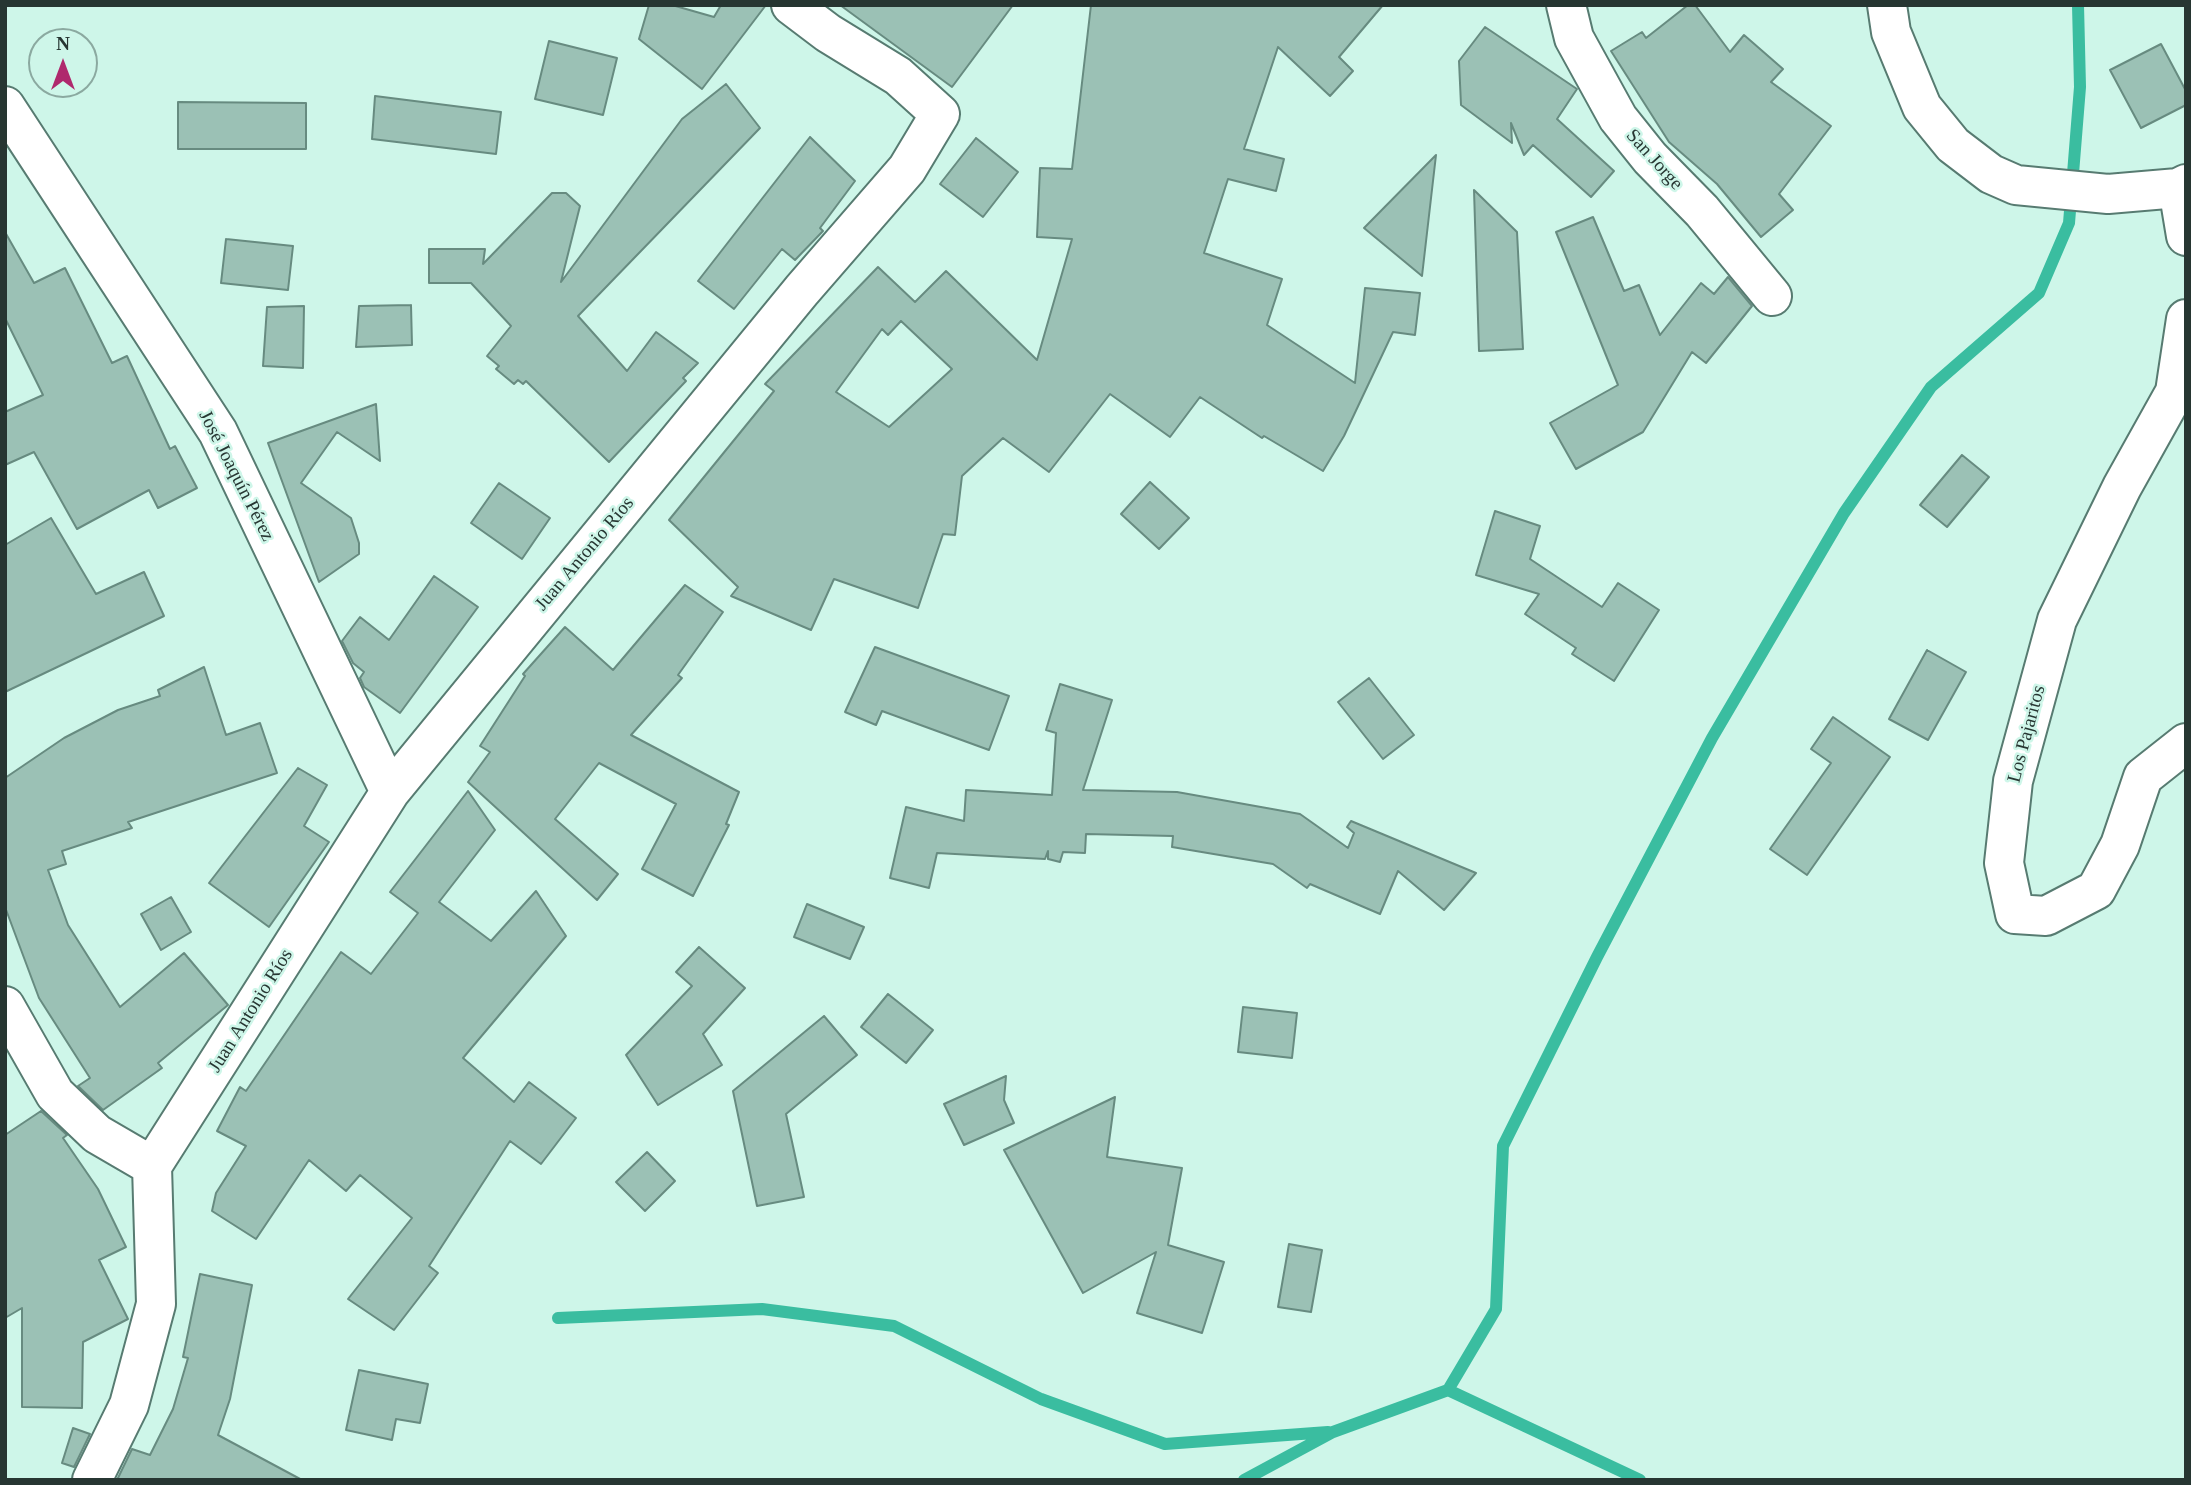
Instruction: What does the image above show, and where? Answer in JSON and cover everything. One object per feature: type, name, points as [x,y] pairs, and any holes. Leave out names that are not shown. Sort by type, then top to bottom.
[{"type":"street","name":"Juan Antonio Ríos","points":[[152,1166],[390,792],[796,298],[907,169],[940,114],[898,76],[828,33],[791,5]]},
{"type":"street","name":"San Jorge","points":[[1566,5],[1574,38],[1618,118],[1650,158],[1702,211],[1772,296]]},
{"type":"street","points":[[1887,5],[1891,32],[1922,107],[1953,145],[1992,174],[2016,185],[2108,194],[2182,186],[2186,236]]},
{"type":"street","name":"José Joaquín Pérez","points":[[5,106],[218,432],[390,792]]},
{"type":"street","name":"Los Pajaritos","points":[[2186,319],[2175,391],[2122,487],[2057,620],[2013,781],[2004,863],[2015,914],[2046,916],[2096,890],[2120,845],[2143,777],[2186,743]]},
{"type":"street","points":[[5,1006],[55,1094],[97,1134],[152,1166],[156,1304],[129,1405],[92,1480]]},
{"type":"building","points":[[649,5],[672,5],[714,17],[721,5],[766,5],[702,89],[639,39]]},
{"type":"building","points":[[840,5],[1013,5],[952,87]]},
{"type":"building","points":[[1091,5],[1383,5],[1339,57],[1353,71],[1330,96],[1278,47],[1244,149],[1284,159],[1276,191],[1228,179],[1204,253],[1282,279],[1267,325],[1355,383],[1365,288],[1420,293],[1415,335],[1393,332],[1344,436],[1323,471],[1264,436],[1262,438],[1200,397],[1170,437],[1110,394],[1049,472],[1003,438],[962,476],[955,535],[943,534],[918,608],[834,579],[811,630],[731,596],[738,587],[669,520],[774,391],[765,384],[878,267],[915,302],[946,271],[1037,360],[1072,239],[1037,237],[1040,168],[1072,169]],"holes":[[[901,321],[952,369],[889,427],[836,392],[882,329],[888,335]]]},
{"type":"building","points":[[1688,5],[1695,5],[1730,52],[1744,35],[1783,69],[1771,82],[1831,126],[1779,194],[1793,210],[1761,237],[1717,184],[1669,142],[1611,51],[1642,32],[1646,38]]},
{"type":"building","points":[[1485,27],[1577,89],[1557,119],[1614,171],[1591,197],[1533,145],[1524,155],[1511,123],[1512,143],[1461,105],[1459,61]]},
{"type":"building","points":[[549,41],[617,58],[603,115],[535,99]]},
{"type":"building","points":[[2161,44],[2186,91],[2186,105],[2141,128],[2110,70]]},
{"type":"building","points":[[726,84],[760,128],[578,316],[627,371],[656,332],[698,363],[683,378],[686,381],[609,462],[526,381],[523,384],[518,380],[514,384],[496,369],[499,366],[487,356],[511,326],[471,283],[429,283],[429,249],[485,249],[483,264],[552,193],[566,193],[580,206],[561,282],[682,119]]},
{"type":"building","points":[[375,96],[501,112],[496,154],[372,139]]},
{"type":"building","points":[[178,102],[306,103],[306,149],[178,149]]},
{"type":"building","points":[[810,137],[855,181],[820,228],[823,231],[795,260],[782,249],[734,309],[698,281]]},
{"type":"building","points":[[976,138],[1018,172],[983,217],[940,184]]},
{"type":"building","points":[[1436,155],[1422,276],[1364,228]]},
{"type":"building","points":[[1474,190],[1517,232],[1523,349],[1479,351]]},
{"type":"building","points":[[1593,217],[1624,291],[1639,285],[1660,335],[1701,283],[1714,294],[1728,277],[1752,306],[1706,363],[1692,352],[1643,432],[1576,469],[1550,423],[1618,385],[1556,232]]},
{"type":"building","points":[[5,232],[34,283],[65,268],[112,363],[127,356],[170,449],[175,446],[197,488],[158,508],[149,490],[77,529],[34,452],[5,465],[5,412],[43,395],[5,318]]},
{"type":"building","points":[[226,239],[293,246],[288,290],[221,283]]},
{"type":"building","points":[[411,305],[412,345],[356,347],[359,306]]},
{"type":"building","points":[[304,306],[303,368],[263,366],[267,307]]},
{"type":"building","points":[[376,404],[380,461],[337,432],[301,483],[351,518],[359,543],[359,554],[319,582],[268,443]]},
{"type":"building","points":[[1962,455],[1989,477],[1947,527],[1920,505]]},
{"type":"building","points":[[1150,482],[1189,518],[1159,549],[1121,514]]},
{"type":"building","points":[[499,483],[550,518],[522,559],[471,523]]},
{"type":"building","points":[[1495,511],[1540,526],[1530,559],[1602,607],[1618,583],[1659,610],[1614,681],[1572,654],[1576,648],[1525,614],[1539,594],[1476,575]]},
{"type":"building","points":[[51,518],[96,594],[144,572],[164,616],[5,692],[5,545]]},
{"type":"building","points":[[434,576],[478,607],[400,713],[364,687],[360,678],[364,672],[353,663],[342,641],[360,617],[389,640]]},
{"type":"building","points":[[685,585],[723,612],[678,675],[682,678],[631,735],[739,792],[726,824],[729,825],[693,896],[642,869],[676,804],[599,763],[555,819],[618,874],[597,900],[468,782],[490,752],[480,746],[525,676],[523,674],[565,627],[613,670]]},
{"type":"building","points":[[875,647],[1009,696],[989,750],[882,711],[876,725],[845,712]]},
{"type":"building","points":[[1927,650],[1966,672],[1928,740],[1889,719]]},
{"type":"building","points":[[204,667],[226,735],[260,723],[277,773],[128,822],[132,828],[62,851],[66,864],[48,870],[68,925],[120,1007],[184,953],[228,1005],[158,1063],[162,1068],[103,1110],[78,1086],[90,1078],[39,998],[5,907],[5,778],[64,738],[118,710],[160,696],[158,690]]},
{"type":"building","points":[[1369,678],[1414,735],[1383,759],[1338,702]]},
{"type":"building","points":[[1060,684],[1112,700],[1083,790],[1177,792],[1300,814],[1348,848],[1354,833],[1347,827],[1351,821],[1476,873],[1444,910],[1398,871],[1380,914],[1310,884],[1307,888],[1273,864],[1172,847],[1173,836],[1086,834],[1085,853],[1063,852],[1060,862],[1048,859],[1048,851],[1045,859],[937,853],[929,888],[890,878],[906,807],[964,821],[966,790],[1052,795],[1056,733],[1046,730]]},
{"type":"building","points":[[1833,717],[1890,757],[1807,875],[1770,849],[1831,763],[1811,749]]},
{"type":"building","points":[[298,768],[327,785],[304,826],[329,842],[269,927],[209,883]]},
{"type":"building","points":[[468,791],[495,830],[439,902],[491,941],[536,891],[566,936],[463,1058],[514,1102],[529,1082],[576,1118],[541,1164],[510,1141],[429,1266],[438,1273],[394,1330],[348,1299],[412,1218],[360,1175],[346,1191],[309,1160],[256,1239],[212,1211],[216,1193],[246,1146],[217,1131],[240,1087],[246,1091],[341,952],[371,974],[418,913],[390,892]]},
{"type":"building","points":[[171,897],[191,932],[161,950],[141,914]]},
{"type":"building","points":[[807,904],[864,927],[850,959],[794,937]]},
{"type":"building","points":[[699,947],[745,988],[703,1034],[722,1065],[658,1105],[626,1055],[692,986],[676,972]]},
{"type":"building","points":[[888,994],[933,1030],[906,1063],[861,1027]]},
{"type":"building","points":[[1243,1007],[1297,1013],[1292,1058],[1238,1052]]},
{"type":"building","points":[[824,1016],[857,1055],[786,1114],[804,1197],[757,1206],[733,1091]]},
{"type":"building","points":[[1006,1076],[1004,1100],[1014,1123],[964,1145],[944,1104]]},
{"type":"building","points":[[1115,1097],[1107,1157],[1182,1168],[1168,1245],[1224,1262],[1202,1333],[1137,1313],[1156,1252],[1083,1293],[1004,1150]]},
{"type":"building","points":[[41,1111],[67,1135],[63,1138],[98,1189],[126,1247],[99,1260],[128,1319],[83,1342],[82,1408],[22,1407],[22,1308],[5,1318],[5,1135]]},
{"type":"building","points":[[647,1152],[675,1181],[645,1211],[616,1182]]},
{"type":"building","points":[[1289,1244],[1322,1250],[1311,1312],[1278,1307]]},
{"type":"building","points":[[200,1274],[252,1285],[230,1399],[218,1435],[302,1480],[117,1480],[132,1449],[150,1455],[173,1409],[188,1358],[183,1357]]},
{"type":"building","points":[[359,1370],[428,1384],[420,1423],[396,1419],[392,1440],[346,1430]]},
{"type":"building","points":[[73,1428],[90,1434],[74,1467],[62,1463]]},
{"type":"waterway","points":[[1244,1480],[1333,1432],[1448,1390],[1496,1309],[1503,1146],[1597,957],[1712,738],[1844,513],[1931,387],[2039,293],[2069,223],[2080,87],[2078,5]]},
{"type":"waterway","points":[[558,1318],[762,1309],[894,1326],[1041,1399],[1165,1444],[1328,1432]]},
{"type":"waterway","points":[[1448,1390],[1640,1480]]}]
